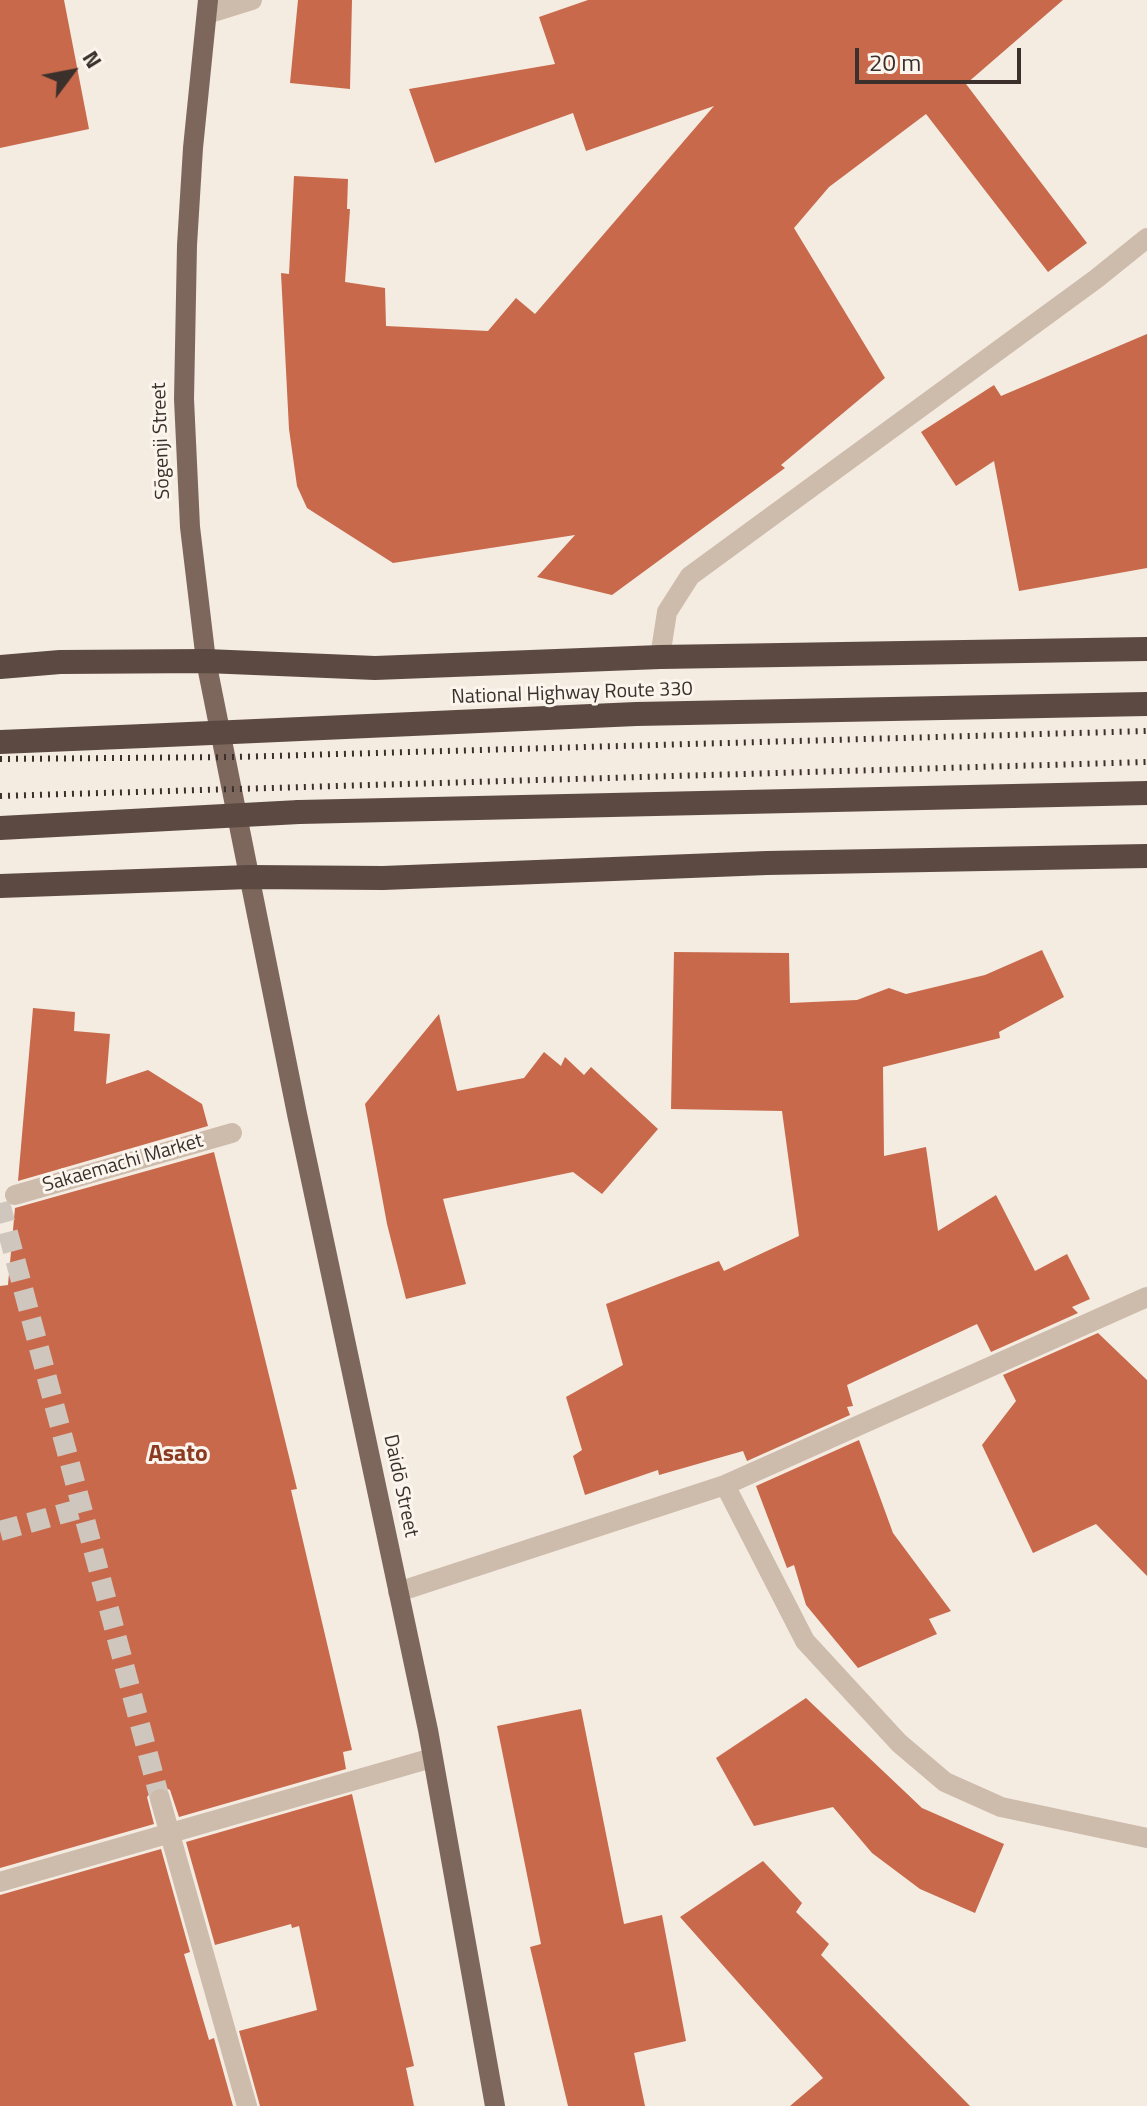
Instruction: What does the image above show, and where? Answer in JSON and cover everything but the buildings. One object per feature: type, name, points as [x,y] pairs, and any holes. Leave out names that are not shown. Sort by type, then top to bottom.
[{"type":"highway","points":[[0,667],[60,662],[206,661],[375,668],[660,657],[1147,649]]},
{"type":"highway","name":"National Highway Route 330","points":[[0,742],[636,714],[1147,704]]},
{"type":"highway","points":[[0,828],[299,812],[1147,793]]},
{"type":"highway","points":[[0,886],[249,877],[383,878],[767,863],[1147,856]]},
{"type":"main road","name":"Sōgenji Street","points":[[208,7],[189,217],[184,384],[190,527],[206,661],[249,877]]},
{"type":"main road","name":"Daidō Street","points":[[249,877],[432,1758],[495,2106]]},
{"type":"street","points":[[208,7],[252,0]]},
{"type":"street","points":[[660,657],[667,612],[690,576],[1096,279],[1147,238]]},
{"type":"street","name":"Sakaemachi Market","points":[[15,1195],[232,1133]]},
{"type":"street","points":[[398,1592],[725,1485],[1147,1297]]},
{"type":"street","points":[[725,1485],[805,1641],[899,1743],[945,1782],[1001,1807],[1147,1838]]},
{"type":"street","points":[[0,1882],[432,1758]]},
{"type":"street","points":[[160,1799],[247,2106]]},
{"type":"tunnel","points":[[0,1203],[160,1799]]},
{"type":"tunnel","points":[[0,1531],[83,1508]]},
{"type":"railway","points":[[0,759],[235,757],[1147,731]]},
{"type":"railway","points":[[0,796],[1147,762]]},
{"type":"district","name":"Asato","points":[[178,1455]]}]
